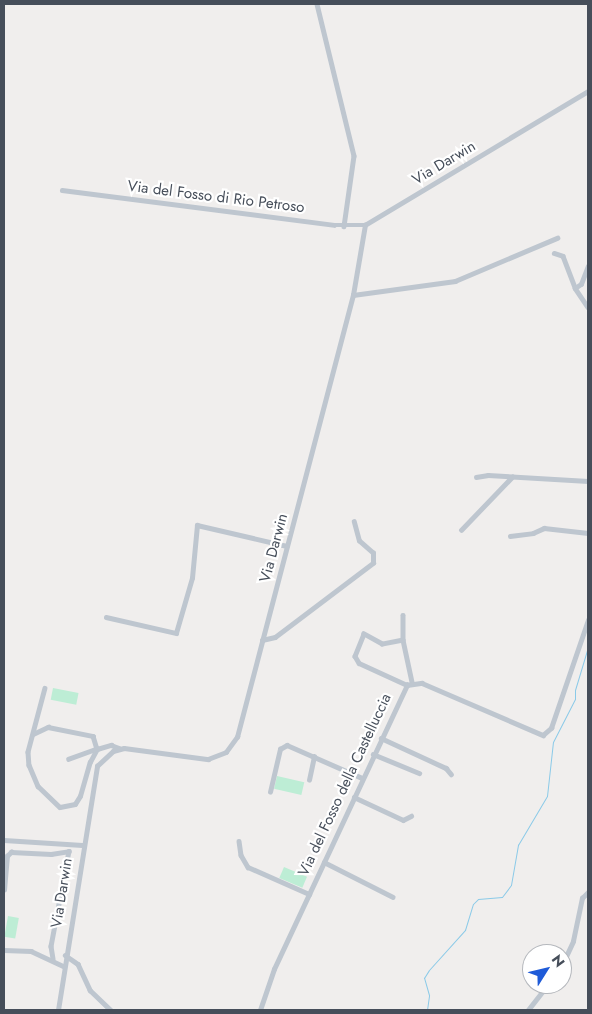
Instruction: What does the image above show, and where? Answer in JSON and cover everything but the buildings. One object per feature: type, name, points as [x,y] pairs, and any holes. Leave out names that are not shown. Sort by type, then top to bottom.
[{"type":"street","points":[[317,4],[354,156],[344,226]]},
{"type":"street","name":"Via Darwin","points":[[58,1010],[63,966],[95,769],[104,758],[119,748],[134,748],[199,760],[226,752],[237,736],[353,295],[365,225],[588,91]]},
{"type":"street","name":"Via del Fosso di Rio Petroso","points":[[62,190],[344,226],[365,225]]},
{"type":"street","points":[[353,295],[455,281],[557,238]]},
{"type":"street","points":[[554,253],[566,261],[575,288],[588,307]]},
{"type":"street","points":[[575,288],[581,284],[588,266]]},
{"type":"street","points":[[476,477],[588,481]]},
{"type":"street","points":[[461,530],[512,477]]},
{"type":"street","points":[[262,640],[275,637],[373,563],[373,553],[359,541],[354,522]]},
{"type":"street","points":[[106,617],[176,633],[191,584],[195,528],[199,524],[287,546]]},
{"type":"street","points":[[510,536],[533,533],[544,528],[588,533]]},
{"type":"street","points":[[403,615],[403,640],[409,683]]},
{"type":"street","points":[[403,640],[382,644],[364,634],[355,656],[359,663],[409,683],[422,683],[543,735],[551,728],[588,620]]},
{"type":"street","name":"Via del Fosso della Castelluccia","points":[[260,1010],[272,974],[380,738],[409,683]]},
{"type":"street","points":[[33,734],[48,727],[90,734],[97,740],[97,748],[90,762],[80,796],[75,804],[60,807],[38,786],[32,775],[28,752],[45,688]]},
{"type":"street","points":[[380,738],[446,768],[451,774]]},
{"type":"street","points":[[69,759],[97,748],[112,745],[119,748]]},
{"type":"street","points":[[270,792],[282,746],[288,745],[362,778]]},
{"type":"street","points":[[373,754],[419,773]]},
{"type":"street","points":[[308,780],[314,757]]},
{"type":"street","points":[[354,797],[403,820],[411,816]]},
{"type":"street","points":[[4,840],[82,845]]},
{"type":"street","points":[[239,841],[241,856],[248,867],[309,894]]},
{"type":"street","points":[[4,890],[7,856],[11,852],[51,854],[68,851],[51,946],[53,959]]},
{"type":"street","points":[[324,862],[393,896]]},
{"type":"street","points":[[572,944],[582,898],[588,892]]},
{"type":"street","points":[[4,950],[31,951],[53,959],[63,966]]},
{"type":"street","points":[[65,955],[78,964],[90,990],[111,1010]]},
{"type":"street","points":[[528,1010],[540,994]]},
{"type":"green space","points":[[53,688],[79,693],[76,705],[51,700]]},
{"type":"green space","points":[[277,776],[304,782],[301,795],[274,789]]},
{"type":"green space","points":[[284,867],[307,877],[302,888],[279,878]]},
{"type":"green space","points":[[8,916],[19,918],[15,939],[4,937]]},
{"type":"waterway","points":[[427,1010],[429,995],[424,978],[465,930],[473,904],[478,899],[502,897],[511,885],[518,845],[547,796],[553,742],[575,699],[575,690],[588,647]]}]
